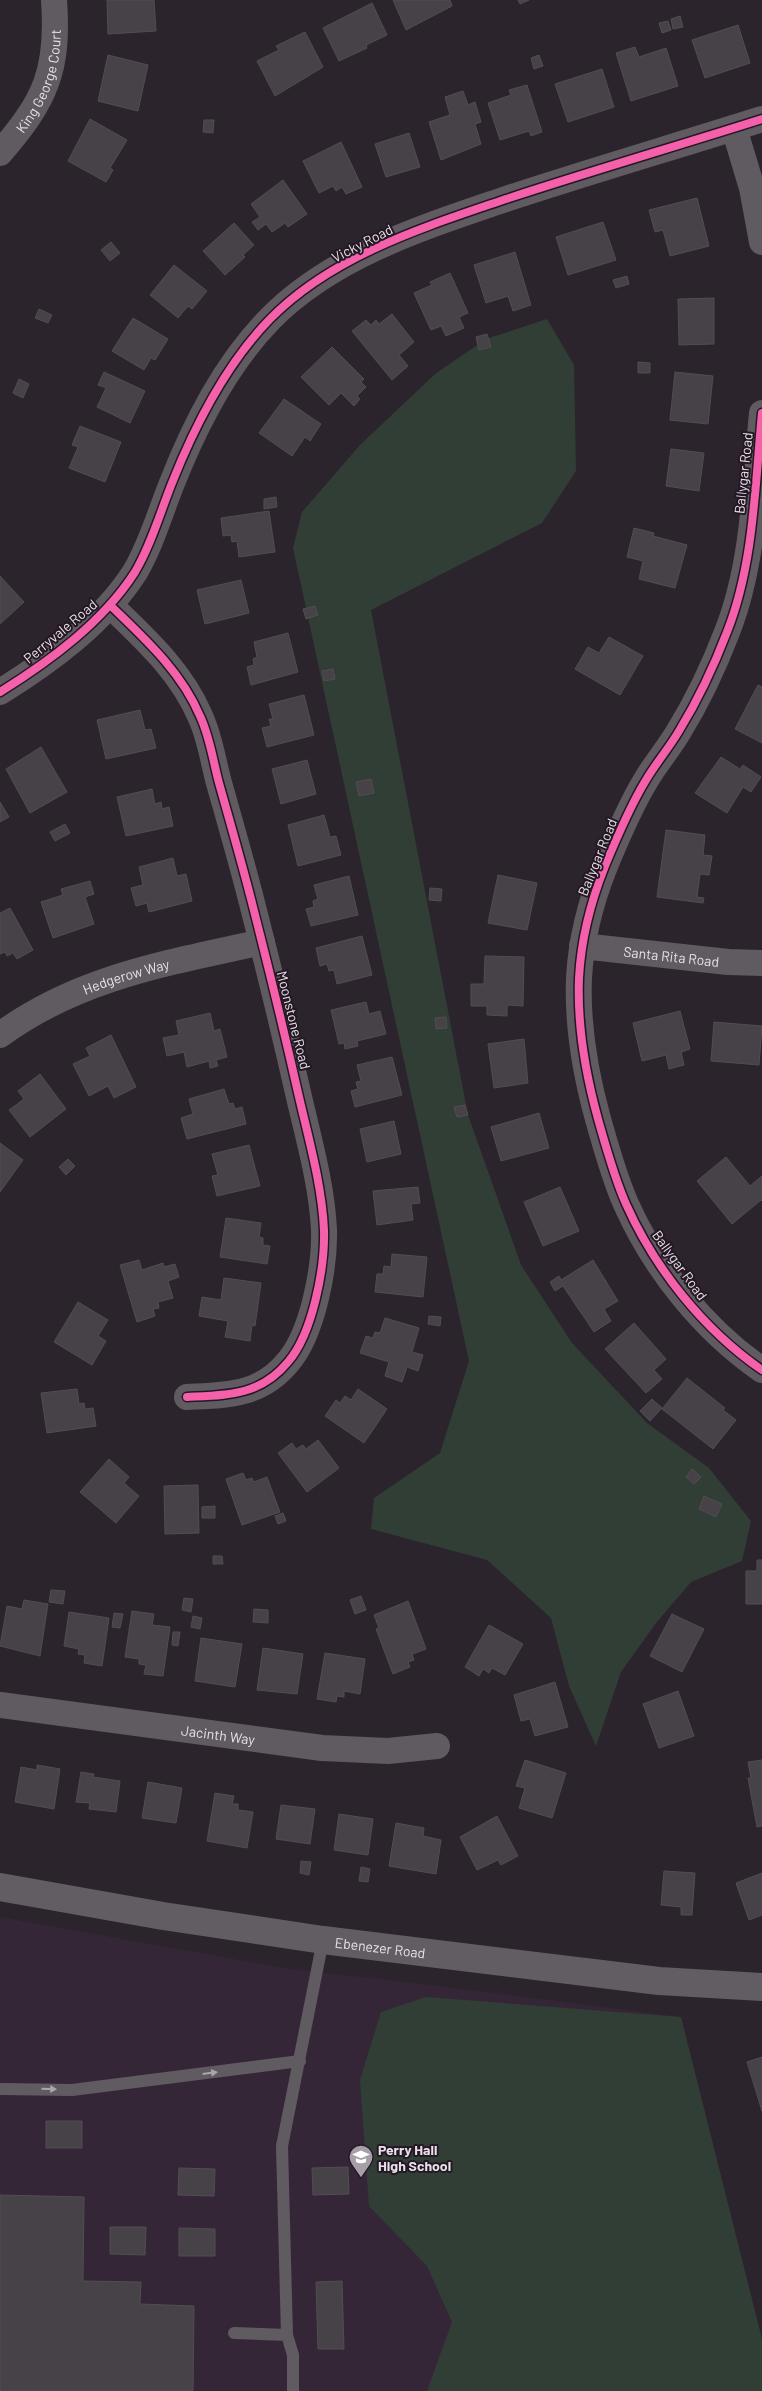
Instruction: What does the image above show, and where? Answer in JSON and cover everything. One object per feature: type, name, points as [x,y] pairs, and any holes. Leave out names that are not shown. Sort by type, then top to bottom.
[{"type":"street","name":"King George Court","points":[[0,153],[25,124],[43,95],[53,58],[56,32],[54,0]]},
{"type":"street","name":"Vicky Road","points":[[110,605],[135,571],[154,531],[172,482],[215,392],[270,320],[303,290],[347,262],[412,232],[560,181],[762,119]]},
{"type":"street","points":[[734,128],[752,188],[762,242]]},
{"type":"street","name":"Ballygar Road","points":[[762,413],[742,584],[728,630],[708,677],[683,724],[646,780],[627,816],[592,900],[582,946],[579,978],[581,1046],[588,1084],[606,1149],[626,1204],[650,1250],[678,1288],[713,1330],[762,1370]]},
{"type":"street","name":"Perryvale Road","points":[[0,692],[40,665],[110,605]]},
{"type":"street","name":"Moonstone Road","points":[[110,605],[173,670],[201,716],[262,942],[317,1181],[324,1228],[323,1260],[314,1303],[302,1336],[290,1361],[272,1379],[251,1390],[229,1395],[187,1397]]},
{"type":"street","name":"Hedgerow Way","points":[[0,1035],[54,1001],[104,980],[157,965],[262,942]]},
{"type":"street","name":"Santa Rita Road","points":[[582,946],[728,962],[762,963]]},
{"type":"street","name":"Jacinth Way","points":[[0,1705],[322,1748],[388,1751],[437,1746]]},
{"type":"street","name":"Ebenezer Road","points":[[0,1887],[163,1916],[323,1940],[660,1981],[762,1986]]},
{"type":"lane","points":[[293,2391],[293,2354],[287,2335],[282,2146],[323,1940]]},
{"type":"lane","points":[[0,2089],[72,2090],[300,2061]]},
{"type":"lane","points":[[234,2333],[287,2335]]},
{"type":"shaded area","name":"Perry Hall High School","points":[[0,1917],[289,1969],[681,2017],[762,2339],[762,2391],[0,2391]]},
{"type":"green space","points":[[547,319],[574,365],[576,471],[542,523],[371,610],[468,1115],[521,1265],[572,1343],[647,1423],[709,1468],[751,1521],[742,1561],[691,1582],[656,1623],[621,1672],[596,1746],[569,1686],[551,1618],[487,1560],[371,1529],[374,1498],[440,1453],[469,1361],[293,548],[302,512],[360,445],[435,374],[486,339]]},
{"type":"green space","points":[[426,1997],[681,2017],[762,2339],[762,2391],[427,2391],[452,2322],[427,2266],[369,2206],[360,2080],[381,2012]]},
{"type":"building","points":[[107,0],[154,0],[156,31],[108,34]]},
{"type":"building","points":[[393,0],[450,0],[452,6],[406,30]]},
{"type":"building","points":[[518,0],[529,0],[520,4]]},
{"type":"building","points":[[372,3],[387,35],[366,45],[367,48],[339,61],[323,28]]},
{"type":"building","points":[[680,16],[683,27],[673,29],[671,19]]},
{"type":"building","points":[[668,21],[671,30],[662,33],[659,23]]},
{"type":"building","points":[[738,25],[750,63],[705,78],[692,40]]},
{"type":"building","points":[[305,32],[323,67],[275,96],[257,61],[279,50],[276,46]]},
{"type":"building","points":[[635,47],[639,57],[666,48],[678,86],[631,101],[616,53]]},
{"type":"building","points":[[108,55],[148,65],[138,111],[98,101]]},
{"type":"building","points":[[539,55],[543,66],[534,69],[531,58]]},
{"type":"building","points":[[602,69],[614,107],[568,122],[555,84]]},
{"type":"building","points":[[527,85],[542,132],[531,136],[529,131],[500,140],[488,103],[511,95],[509,90]]},
{"type":"building","points":[[463,91],[468,105],[475,102],[481,122],[475,124],[481,144],[441,160],[429,122],[450,115],[445,97]]},
{"type":"building","points":[[90,119],[127,140],[110,168],[113,170],[106,182],[68,161]]},
{"type":"building","points":[[204,120],[214,120],[213,133],[203,132]]},
{"type":"building","points":[[409,133],[420,167],[386,177],[375,144]]},
{"type":"building","points":[[341,142],[362,187],[346,194],[342,187],[336,191],[333,186],[319,193],[303,161]]},
{"type":"building","points":[[283,180],[307,214],[288,227],[285,223],[272,232],[266,224],[258,230],[252,222],[260,217],[251,204]]},
{"type":"building","points":[[697,198],[709,246],[670,256],[663,230],[655,232],[649,210]]},
{"type":"building","points":[[603,222],[616,260],[568,275],[556,237]]},
{"type":"building","points":[[234,223],[254,245],[243,255],[245,257],[225,275],[203,251]]},
{"type":"building","points":[[111,242],[120,253],[110,261],[101,250]]},
{"type":"building","points":[[515,252],[531,305],[513,311],[508,296],[486,303],[474,265]]},
{"type":"building","points":[[174,265],[207,291],[192,309],[188,306],[178,318],[150,295]]},
{"type":"building","points":[[450,273],[468,313],[459,317],[464,328],[446,336],[441,326],[431,330],[414,293],[432,285],[430,282]]},
{"type":"building","points":[[627,276],[629,284],[616,288],[613,280]]},
{"type":"building","points":[[714,298],[714,344],[679,345],[678,299]]},
{"type":"building","points":[[39,309],[52,315],[48,323],[35,318]]},
{"type":"building","points":[[392,314],[414,342],[399,355],[408,366],[392,380],[352,331],[366,320],[371,325],[376,320],[379,324]]},
{"type":"building","points":[[133,318],[168,339],[155,360],[151,358],[144,370],[112,351]]},
{"type":"building","points":[[487,334],[491,347],[479,350],[476,337]]},
{"type":"building","points":[[332,347],[364,379],[361,382],[366,387],[357,396],[360,399],[354,406],[341,393],[329,405],[301,377]]},
{"type":"building","points":[[638,362],[650,363],[650,373],[638,373]]},
{"type":"building","points":[[104,372],[145,391],[130,423],[97,407],[106,388],[98,385]]},
{"type":"building","points":[[675,372],[713,376],[708,424],[670,420]]},
{"type":"building","points":[[19,379],[29,384],[23,398],[13,393]]},
{"type":"building","points":[[284,399],[321,424],[310,441],[305,437],[292,456],[259,433]]},
{"type":"building","points":[[80,426],[121,442],[105,482],[69,468],[78,447],[72,445]]},
{"type":"building","points":[[671,449],[704,453],[699,491],[666,486]]},
{"type":"building","points":[[276,497],[277,507],[264,509],[264,499]]},
{"type":"building","points":[[269,511],[275,552],[239,557],[237,541],[232,542],[231,535],[223,536],[221,518]]},
{"type":"building","points":[[634,528],[654,533],[653,536],[687,545],[675,588],[639,579],[643,561],[627,557]]},
{"type":"building","points":[[0,576],[24,602],[0,624]]},
{"type":"building","points":[[241,580],[249,613],[205,624],[197,590]]},
{"type":"building","points":[[315,606],[318,615],[306,619],[303,609]]},
{"type":"building","points":[[288,633],[298,672],[251,685],[247,667],[254,665],[253,659],[257,657],[254,642]]},
{"type":"building","points":[[609,637],[643,656],[620,695],[575,669],[588,647],[599,653]]},
{"type":"building","points":[[333,669],[335,679],[324,681],[322,671]]},
{"type":"building","points":[[758,685],[762,687],[762,743],[735,729]]},
{"type":"building","points":[[304,695],[314,735],[267,747],[262,728],[271,726],[269,719],[273,719],[269,704]]},
{"type":"building","points":[[140,710],[145,730],[151,729],[156,748],[106,759],[97,720]]},
{"type":"building","points":[[41,747],[67,792],[30,813],[6,769]]},
{"type":"building","points":[[721,757],[740,769],[743,765],[761,777],[751,792],[743,787],[727,813],[695,793]]},
{"type":"building","points":[[307,760],[316,794],[281,804],[272,769]]},
{"type":"building","points":[[371,779],[374,793],[359,796],[356,782]]},
{"type":"building","points":[[152,789],[155,804],[161,802],[162,809],[169,807],[173,826],[126,836],[117,797]]},
{"type":"building","points":[[0,802],[9,817],[0,822]]},
{"type":"building","points":[[324,815],[330,837],[336,836],[341,855],[298,866],[288,825]]},
{"type":"building","points":[[65,824],[70,833],[55,841],[50,832]]},
{"type":"building","points":[[666,830],[705,835],[703,855],[712,856],[709,875],[700,874],[697,897],[704,898],[703,903],[657,897]]},
{"type":"building","points":[[173,858],[177,876],[186,874],[192,901],[149,912],[147,903],[136,906],[131,888],[143,885],[139,867]]},
{"type":"building","points":[[498,875],[537,883],[527,930],[488,923]]},
{"type":"building","points":[[349,876],[358,915],[311,926],[306,909],[314,907],[313,901],[318,899],[314,885]]},
{"type":"building","points":[[90,881],[94,894],[85,897],[94,924],[53,938],[41,902],[63,895],[61,889]]},
{"type":"building","points":[[430,888],[442,889],[441,901],[429,900]]},
{"type":"building","points":[[10,908],[33,950],[17,959],[13,953],[7,956],[5,952],[0,954],[0,913]]},
{"type":"building","points":[[362,936],[372,975],[337,984],[334,970],[329,971],[327,964],[320,966],[316,948]]},
{"type":"building","points":[[485,956],[524,957],[523,1006],[507,1005],[507,1016],[487,1015],[487,1006],[471,1006],[471,984],[484,984]]},
{"type":"building","points":[[366,1002],[369,1014],[380,1011],[386,1034],[357,1041],[358,1046],[345,1049],[344,1043],[339,1044],[331,1010]]},
{"type":"building","points":[[680,1011],[690,1049],[681,1052],[684,1065],[669,1069],[666,1055],[642,1061],[633,1023]]},
{"type":"building","points":[[210,1013],[214,1031],[220,1029],[227,1057],[216,1060],[218,1066],[210,1068],[209,1061],[187,1067],[184,1052],[167,1056],[163,1038],[179,1035],[176,1021]]},
{"type":"building","points":[[446,1017],[447,1028],[436,1029],[435,1018]]},
{"type":"building","points":[[714,1022],[762,1026],[759,1065],[711,1061]]},
{"type":"building","points":[[111,1035],[136,1087],[114,1098],[108,1086],[89,1096],[73,1064],[90,1056],[86,1048]]},
{"type":"building","points":[[524,1039],[528,1083],[494,1088],[488,1044]]},
{"type":"building","points":[[392,1057],[402,1095],[355,1107],[351,1091],[358,1089],[356,1082],[361,1081],[357,1065]]},
{"type":"building","points":[[40,1074],[66,1109],[30,1137],[9,1110],[24,1099],[18,1091]]},
{"type":"building","points":[[224,1089],[229,1104],[233,1103],[235,1109],[242,1107],[246,1124],[187,1139],[181,1118],[193,1114],[189,1099]]},
{"type":"building","points":[[465,1105],[468,1115],[457,1117],[454,1107]]},
{"type":"building","points":[[539,1113],[549,1148],[501,1161],[491,1127]]},
{"type":"building","points":[[394,1121],[401,1154],[367,1162],[360,1129]]},
{"type":"building","points":[[0,1143],[23,1160],[0,1192]]},
{"type":"building","points":[[249,1145],[260,1186],[217,1196],[212,1176],[218,1175],[212,1154]]},
{"type":"building","points":[[726,1157],[750,1186],[762,1176],[762,1201],[732,1224],[697,1181]]},
{"type":"building","points":[[68,1159],[75,1166],[66,1175],[59,1167]]},
{"type":"building","points":[[418,1187],[420,1203],[411,1204],[413,1220],[377,1225],[373,1191]]},
{"type":"building","points":[[560,1187],[579,1231],[543,1246],[524,1202]]},
{"type":"building","points":[[226,1218],[261,1223],[259,1237],[263,1238],[263,1245],[270,1246],[267,1264],[220,1257]]},
{"type":"building","points":[[392,1254],[427,1257],[423,1297],[375,1292],[377,1274],[383,1274],[384,1266],[391,1267]]},
{"type":"building","points":[[139,1260],[142,1270],[163,1263],[164,1267],[175,1264],[179,1277],[168,1281],[173,1298],[158,1302],[159,1308],[153,1309],[155,1316],[137,1322],[120,1265]]},
{"type":"building","points":[[593,1260],[618,1301],[604,1309],[611,1321],[594,1332],[563,1286],[555,1291],[550,1282],[559,1276],[561,1280]]},
{"type":"building","points":[[224,1278],[261,1283],[255,1326],[252,1325],[250,1341],[225,1337],[228,1321],[199,1316],[202,1297],[221,1300]]},
{"type":"building","points":[[78,1302],[108,1320],[98,1336],[106,1341],[92,1365],[54,1342]]},
{"type":"building","points":[[429,1316],[441,1317],[440,1326],[428,1324]]},
{"type":"building","points":[[385,1318],[419,1328],[412,1352],[423,1355],[418,1371],[407,1367],[402,1382],[385,1376],[389,1362],[360,1353],[366,1336],[373,1338],[375,1332],[380,1333]]},
{"type":"building","points":[[634,1323],[666,1359],[654,1370],[662,1379],[646,1393],[605,1349]]},
{"type":"building","points":[[687,1378],[725,1408],[723,1410],[736,1420],[713,1449],[662,1409]]},
{"type":"building","points":[[77,1389],[79,1404],[84,1403],[85,1409],[93,1408],[96,1426],[47,1433],[41,1393]]},
{"type":"building","points":[[358,1389],[387,1409],[364,1443],[325,1416],[336,1400],[340,1403],[345,1396],[351,1400]]},
{"type":"building","points":[[652,1399],[662,1408],[650,1421],[640,1411]]},
{"type":"building","points":[[318,1440],[339,1468],[307,1492],[278,1453],[292,1443],[296,1449],[303,1445],[306,1449]]},
{"type":"building","points":[[109,1459],[129,1477],[124,1483],[139,1496],[116,1523],[80,1492]]},
{"type":"building","points":[[692,1469],[701,1477],[694,1484],[686,1477]]},
{"type":"building","points":[[243,1473],[246,1480],[252,1478],[254,1482],[267,1477],[280,1512],[242,1525],[226,1479]]},
{"type":"building","points":[[198,1485],[199,1533],[165,1534],[164,1486]]},
{"type":"building","points":[[704,1496],[722,1504],[716,1517],[699,1509]]},
{"type":"building","points":[[215,1506],[215,1518],[202,1518],[202,1507]]},
{"type":"building","points":[[283,1513],[286,1521],[278,1524],[275,1516]]},
{"type":"building","points":[[213,1556],[222,1556],[223,1564],[213,1564]]},
{"type":"building","points":[[757,1560],[762,1560],[762,1604],[746,1604],[746,1571],[757,1571]]},
{"type":"building","points":[[51,1590],[65,1591],[63,1604],[49,1602]]},
{"type":"building","points":[[361,1596],[366,1610],[355,1614],[350,1600]]},
{"type":"building","points":[[184,1598],[193,1599],[191,1612],[182,1610]]},
{"type":"building","points":[[24,1600],[48,1604],[40,1656],[0,1646],[7,1606],[22,1609]]},
{"type":"building","points":[[408,1601],[426,1649],[412,1654],[414,1660],[408,1662],[410,1667],[393,1674],[376,1629],[379,1628],[374,1615]]},
{"type":"building","points":[[254,1609],[268,1610],[268,1623],[253,1622]]},
{"type":"building","points":[[132,1611],[154,1614],[152,1625],[170,1627],[163,1676],[144,1674],[146,1665],[139,1664],[139,1659],[125,1657]]},
{"type":"building","points":[[69,1612],[109,1618],[102,1666],[84,1663],[85,1655],[78,1654],[79,1649],[64,1646]]},
{"type":"building","points":[[114,1613],[123,1614],[120,1628],[112,1627]]},
{"type":"building","points":[[672,1614],[704,1629],[682,1672],[650,1656]]},
{"type":"building","points":[[193,1616],[202,1618],[200,1629],[191,1627]]},
{"type":"building","points":[[489,1625],[523,1644],[505,1675],[492,1668],[489,1673],[483,1669],[479,1676],[465,1667]]},
{"type":"building","points":[[173,1632],[180,1632],[178,1646],[172,1645]]},
{"type":"building","points":[[201,1638],[242,1644],[235,1687],[195,1681]]},
{"type":"building","points":[[263,1648],[303,1654],[297,1694],[257,1690]]},
{"type":"building","points":[[325,1653],[365,1659],[360,1694],[344,1691],[344,1697],[337,1696],[336,1702],[317,1699]]},
{"type":"building","points":[[555,1682],[568,1727],[535,1736],[530,1719],[521,1721],[514,1695]]},
{"type":"building","points":[[678,1691],[694,1736],[659,1748],[643,1704]]},
{"type":"building","points":[[525,1760],[566,1773],[552,1818],[519,1808],[525,1788],[516,1786]]},
{"type":"building","points":[[762,1760],[762,1826],[757,1827],[748,1778],[751,1778],[748,1762]]},
{"type":"building","points":[[37,1765],[60,1769],[54,1809],[15,1802],[21,1767],[37,1770]]},
{"type":"building","points":[[81,1772],[94,1774],[93,1777],[120,1781],[116,1812],[89,1809],[90,1803],[76,1802]]},
{"type":"building","points":[[148,1782],[182,1788],[176,1823],[142,1818]]},
{"type":"building","points":[[215,1793],[234,1796],[232,1804],[238,1804],[238,1810],[253,1812],[247,1848],[207,1841]]},
{"type":"building","points":[[281,1805],[315,1809],[310,1844],[276,1839]]},
{"type":"building","points":[[339,1814],[373,1819],[368,1855],[334,1850]]},
{"type":"building","points":[[497,1816],[518,1856],[501,1865],[498,1860],[477,1870],[460,1837]]},
{"type":"building","points":[[396,1823],[424,1828],[423,1836],[441,1840],[436,1874],[389,1866]]},
{"type":"building","points":[[301,1861],[311,1862],[309,1875],[300,1873]]},
{"type":"building","points":[[361,1867],[370,1869],[368,1882],[359,1881]]},
{"type":"building","points":[[664,1871],[695,1873],[692,1915],[681,1915],[681,1907],[661,1905]]},
{"type":"building","points":[[762,1873],[762,1915],[749,1920],[736,1883]]},
{"type":"building","points":[[762,2057],[762,2111],[747,2062]]},
{"type":"building","points":[[46,2121],[82,2121],[82,2148],[46,2148]]},
{"type":"building","points":[[348,2167],[349,2194],[313,2195],[312,2168]]},
{"type":"building","points":[[179,2168],[215,2169],[214,2196],[178,2195]]},
{"type":"building","points":[[0,2195],[84,2197],[83,2281],[141,2282],[140,2304],[194,2306],[193,2391],[0,2391]]},
{"type":"building","points":[[110,2227],[146,2227],[145,2255],[110,2254]]},
{"type":"building","points":[[179,2228],[215,2229],[215,2256],[179,2256]]},
{"type":"building","points":[[342,2281],[344,2349],[318,2349],[316,2282]]},
{"type":"cycle path","points":[[0,692],[38,667],[74,639],[91,624],[122,590],[135,572],[146,551],[181,461],[213,396],[225,376],[254,337],[270,319],[295,297],[322,277],[351,260],[412,232],[538,189],[762,119]]},
{"type":"cycle path","points":[[762,413],[752,524],[743,579],[736,606],[722,645],[699,695],[675,737],[640,790],[605,866],[595,893],[584,935],[579,978],[581,1032],[593,1101],[607,1151],[626,1204],[651,1252],[683,1296],[720,1336],[762,1370]]},
{"type":"cycle path","points":[[110,605],[161,656],[183,684],[200,716],[206,732],[276,998],[314,1163],[323,1213],[324,1245],[320,1280],[311,1317],[297,1350],[288,1362],[266,1382],[242,1392],[187,1397]]},
{"type":"place","name":"Perry Hall High School","points":[[361,2178]]}]
